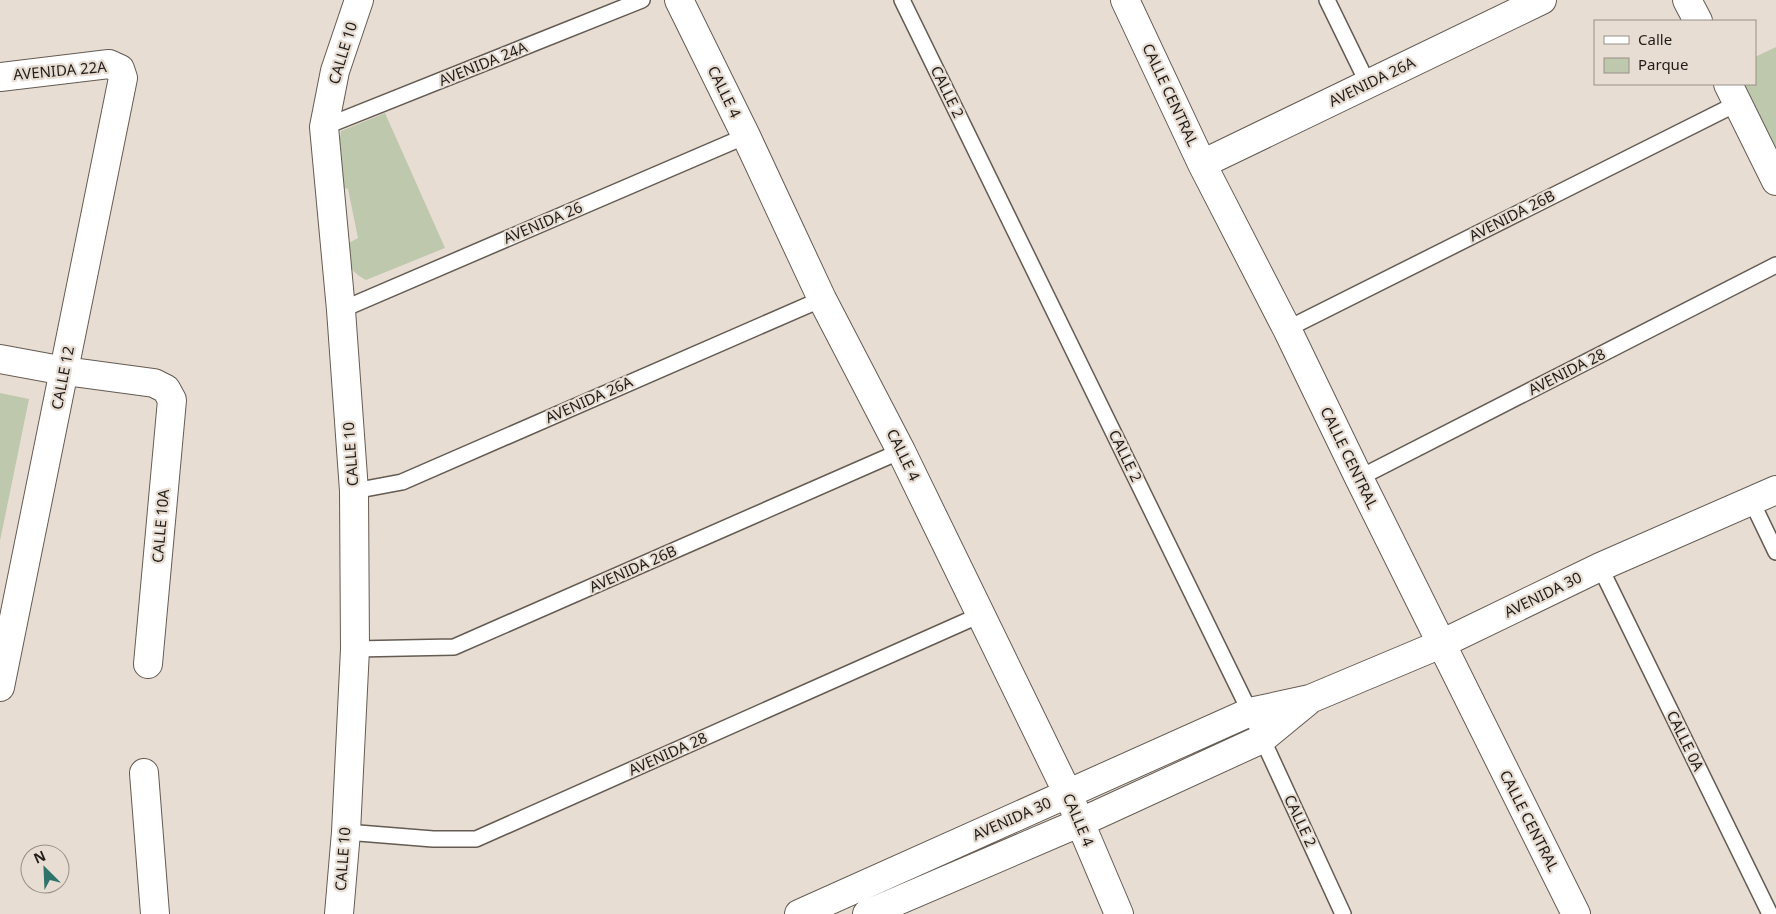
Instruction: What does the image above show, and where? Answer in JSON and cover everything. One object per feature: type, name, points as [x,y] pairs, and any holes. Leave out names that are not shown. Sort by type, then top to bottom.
[{"type":"street","name":"CALLE 10","points":[[339,914],[346,832],[356,649],[354,491],[324,127],[336,71],[359,0]]},
{"type":"street","name":"CALLE 4","points":[[678,0],[746,136],[822,298],[901,451],[1068,794],[1119,914]]},
{"type":"street","name":"CALLE CENTRAL","points":[[1126,0],[1202,164],[1287,329],[1576,914]]},
{"type":"street","name":"AVENIDA 26A","points":[[1202,164],[1368,84],[1505,8],[1542,0]]},
{"type":"street","points":[[1687,0],[1697,20]]},
{"type":"street","name":"AVENIDA 22A","points":[[0,77],[109,64],[120,69]]},
{"type":"street","name":"CALLE 12","points":[[0,687],[123,78],[120,69]]},
{"type":"street","points":[[1733,93],[1776,181]]},
{"type":"street","points":[[0,359],[65,371]]},
{"type":"street","name":"CALLE 10A","points":[[65,371],[154,382],[166,390],[172,400],[148,664]]},
{"type":"street","name":"AVENIDA 30","points":[[800,914],[1250,712],[1310,699],[1441,644],[1600,567],[1776,490]]},
{"type":"street","name":"AVENIDA 30","points":[[868,914],[907,906],[1079,822],[1262,739],[1310,699]]},
{"type":"street","points":[[144,773],[155,914]]},
{"type":"street","points":[[892,873],[907,906]]},
{"type":"lane","name":"AVENIDA 24A","points":[[324,127],[642,0]]},
{"type":"lane","name":"CALLE 2","points":[[902,0],[1250,712],[1343,914]]},
{"type":"lane","points":[[1327,0],[1368,84]]},
{"type":"lane","name":"AVENIDA 26B","points":[[1287,329],[1733,93]]},
{"type":"lane","name":"AVENIDA 26","points":[[340,310],[746,136]]},
{"type":"lane","name":"AVENIDA 28","points":[[1359,478],[1776,265]]},
{"type":"lane","name":"AVENIDA 26A","points":[[354,491],[402,482],[822,298]]},
{"type":"lane","name":"AVENIDA 26B","points":[[356,649],[454,647],[901,451]]},
{"type":"lane","points":[[1751,500],[1776,552]]},
{"type":"lane","name":"CALLE 0A","points":[[1600,567],[1770,914]]},
{"type":"lane","name":"AVENIDA 28","points":[[346,832],[434,839],[476,839],[980,615]]},
{"type":"green space","points":[[1776,47],[1776,160],[1739,85],[1756,85],[1756,57]]},
{"type":"green space","points":[[385,113],[445,248],[366,280],[356,273],[350,265],[347,244],[358,238],[348,189],[338,186],[334,178],[341,131]]},
{"type":"green space","points":[[0,393],[29,399],[0,541]]}]
